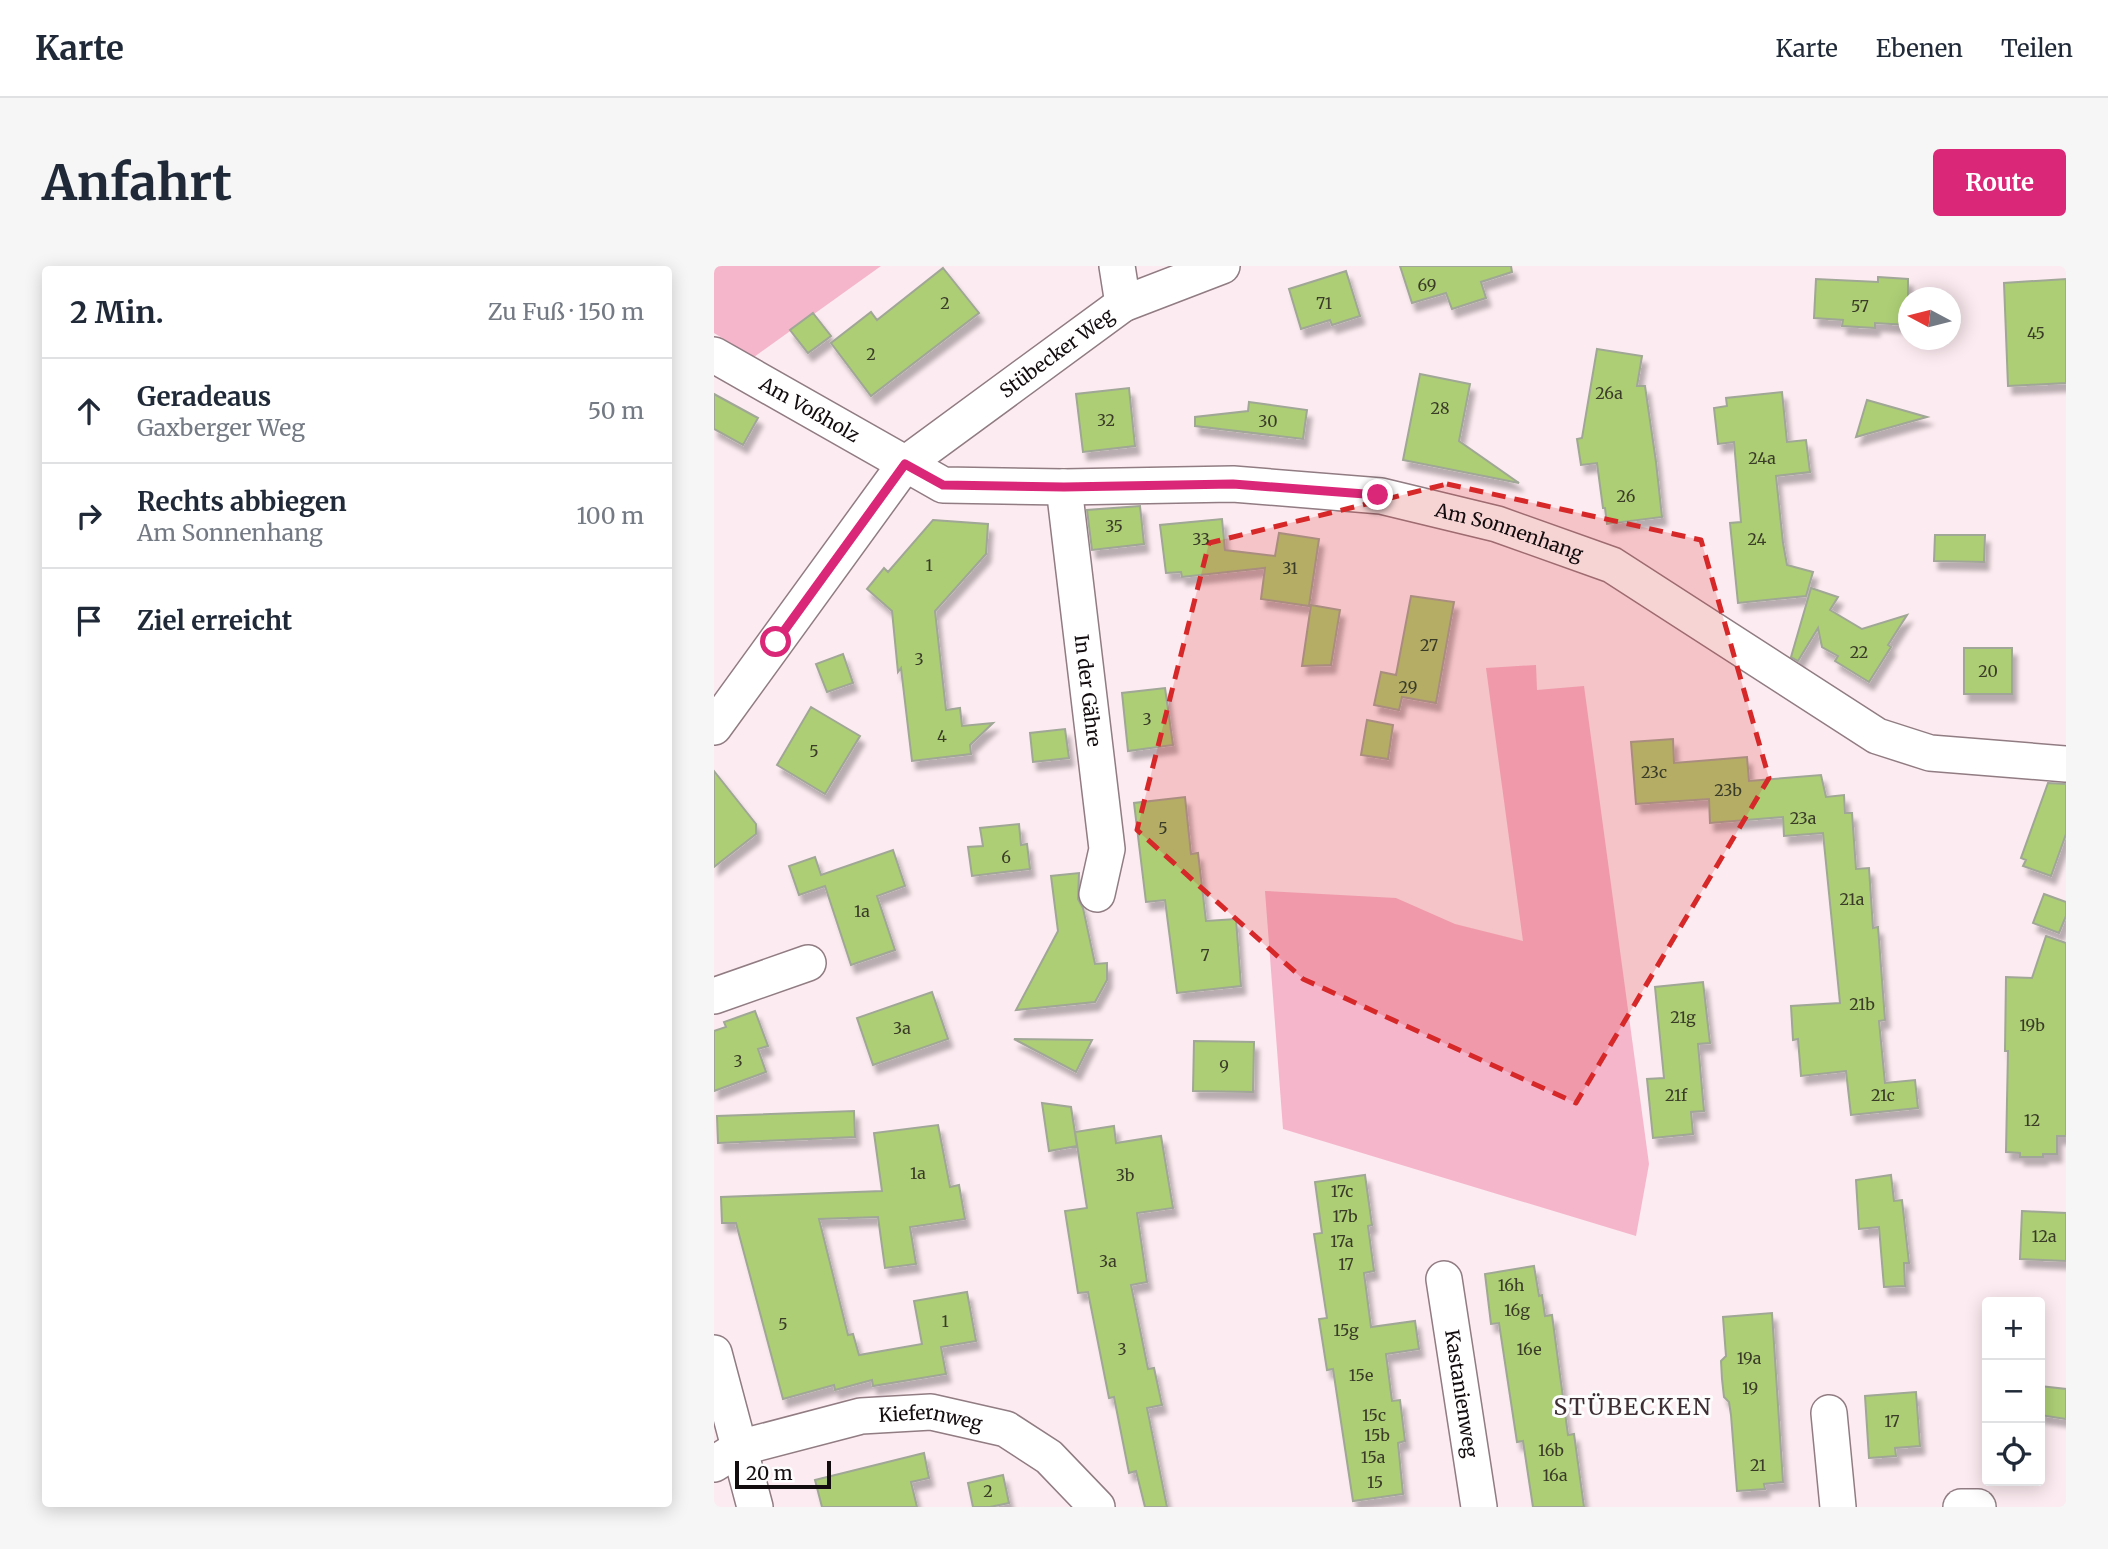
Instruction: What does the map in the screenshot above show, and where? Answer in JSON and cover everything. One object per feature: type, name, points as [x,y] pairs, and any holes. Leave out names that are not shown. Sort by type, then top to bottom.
[{"type":"street","points":[[1117,266],[1123,304]]},
{"type":"street","name":"Stübecker Weg","points":[[714,727],[727,689],[905,464],[1123,304],[1222,266]]},
{"type":"street","name":"Am Voßholz","points":[[714,355],[905,464]]},
{"type":"street","name":"Am Sonnenhang","points":[[905,464],[943,485],[1064,487],[1233,484],[1378,495],[1497,524],[1612,565],[1877,736],[1930,753],[2066,764]]},
{"type":"street","name":"In der Gähre","points":[[1064,487],[1107,849],[1097,894]]},
{"type":"street","points":[[714,996],[808,963]]},
{"type":"street","name":"Kastanienweg","points":[[1444,1279],[1479,1507]]},
{"type":"street","points":[[714,1353],[726,1456],[755,1507]]},
{"type":"street","name":"Kiefernweg","points":[[726,1456],[861,1416],[931,1412],[1006,1429],[1049,1457],[1097,1507]]},
{"type":"street","points":[[1829,1413],[1838,1507]]},
{"type":"street","points":[[1961,1507],[1978,1507]]},
{"type":"highlighted area","points":[[1447,484],[1701,540],[1769,778],[1576,1103],[1303,979],[1137,830],[1209,543]]},
{"type":"shaded area","points":[[714,266],[881,266],[754,357],[714,333]]},
{"type":"shaded area","points":[[1536,665],[1537,690],[1584,686],[1649,1164],[1636,1236],[1283,1129],[1265,891],[1396,898],[1455,924],[1523,941],[1486,668]]},
{"type":"building","points":[[1400,266],[1511,266],[1512,272],[1481,282],[1486,298],[1452,309],[1446,293],[1412,303]]},
{"type":"building","points":[[943,268],[979,313],[871,396],[831,343],[871,312],[877,320]]},
{"type":"building","points":[[1346,271],[1360,316],[1332,325],[1330,320],[1301,329],[1289,289]]},
{"type":"building","points":[[1878,277],[1908,279],[1908,287],[1898,287],[1898,324],[1875,323],[1875,328],[1842,326],[1843,320],[1814,318],[1816,279],[1878,282]]},
{"type":"building","points":[[2066,279],[2066,383],[2008,386],[2004,283]]},
{"type":"building","points":[[813,313],[831,336],[808,353],[790,330]]},
{"type":"building","points":[[1597,349],[1642,356],[1637,386],[1645,386],[1662,517],[1607,524],[1597,463],[1581,465],[1577,439],[1582,438]]},
{"type":"building","points":[[1420,374],[1470,384],[1459,441],[1519,483],[1403,460]]},
{"type":"building","points":[[1129,388],[1135,446],[1083,452],[1076,394]]},
{"type":"building","points":[[1782,392],[1787,442],[1806,440],[1810,472],[1776,476],[1783,543],[1787,565],[1813,572],[1806,596],[1738,603],[1730,523],[1741,522],[1734,442],[1718,444],[1714,408],[1727,406],[1726,398]]},
{"type":"building","points":[[714,394],[758,418],[743,445],[714,429]]},
{"type":"building","points":[[1867,400],[1927,417],[1856,437]]},
{"type":"building","points":[[1249,402],[1307,410],[1303,439],[1195,426],[1195,417],[1248,411]]},
{"type":"building","points":[[1140,506],[1144,544],[1092,550],[1087,510]]},
{"type":"building","points":[[1222,519],[1225,550],[1275,556],[1279,533],[1319,539],[1309,606],[1261,599],[1265,568],[1182,577],[1181,572],[1166,573],[1160,525]]},
{"type":"building","points":[[933,520],[988,524],[986,554],[935,611],[946,710],[960,708],[962,726],[993,723],[970,745],[971,754],[912,761],[901,668],[898,672],[892,611],[867,589],[884,568],[888,572]]},
{"type":"building","points":[[1935,535],[1985,535],[1984,562],[1934,561]]},
{"type":"building","points":[[1811,588],[1838,597],[1830,610],[1862,629],[1907,615],[1869,682],[1835,661],[1838,656],[1822,647],[1818,628],[1798,661],[1791,657]]},
{"type":"building","points":[[1411,596],[1454,602],[1436,703],[1402,697],[1399,710],[1374,705],[1381,672],[1396,675]]},
{"type":"building","points":[[1311,605],[1340,610],[1331,665],[1302,666]]},
{"type":"building","points":[[1964,648],[2012,648],[2012,694],[1964,694]]},
{"type":"building","points":[[843,654],[853,683],[827,692],[816,664]]},
{"type":"building","points":[[1165,688],[1173,745],[1128,751],[1122,693]]},
{"type":"building","points":[[811,707],[860,736],[825,794],[777,765]]},
{"type":"building","points":[[1367,720],[1393,725],[1388,759],[1361,755]]},
{"type":"building","points":[[1065,729],[1069,758],[1033,762],[1030,733]]},
{"type":"building","points":[[1673,739],[1674,763],[1747,757],[1749,781],[1821,775],[1826,797],[1844,795],[1845,813],[1852,813],[1856,869],[1869,868],[1873,928],[1878,927],[1885,1020],[1879,1021],[1885,1083],[1915,1080],[1918,1108],[1851,1115],[1846,1071],[1801,1076],[1798,1039],[1793,1040],[1791,1006],[1840,1003],[1823,833],[1784,836],[1783,817],[1710,823],[1709,799],[1636,804],[1631,742]]},
{"type":"building","points":[[714,771],[756,824],[756,834],[714,867]]},
{"type":"building","points":[[2048,783],[2066,784],[2066,834],[2051,876],[2023,866],[2026,860],[2021,858]]},
{"type":"building","points":[[1185,797],[1191,854],[1198,853],[1206,921],[1236,919],[1241,986],[1177,993],[1165,900],[1146,902],[1134,803]]},
{"type":"building","points":[[1019,824],[1021,845],[1027,844],[1030,869],[972,876],[968,847],[983,846],[980,828]]},
{"type":"building","points":[[893,850],[905,886],[877,896],[895,950],[851,965],[825,886],[799,895],[789,866],[815,857],[821,875]]},
{"type":"building","points":[[1079,873],[1078,899],[1083,908],[1095,964],[1107,963],[1107,980],[1095,1002],[1016,1010],[1058,931],[1051,876]]},
{"type":"building","points":[[2044,894],[2066,902],[2066,916],[2059,933],[2033,923]]},
{"type":"building","points":[[2046,936],[2066,943],[2066,1136],[2057,1136],[2057,1154],[2020,1157],[2020,1153],[2006,1152],[2006,977],[2032,978]]},
{"type":"building","points":[[1703,982],[1710,1043],[1698,1044],[1704,1111],[1691,1112],[1693,1134],[1653,1138],[1647,1079],[1664,1078],[1655,987]]},
{"type":"building","points":[[932,992],[948,1039],[873,1065],[857,1018]]},
{"type":"building","points":[[755,1011],[768,1046],[758,1049],[766,1072],[714,1091],[714,1031],[726,1027],[724,1022]]},
{"type":"building","points":[[1014,1039],[1092,1040],[1076,1072]]},
{"type":"building","points":[[1194,1041],[1254,1042],[1253,1092],[1193,1091]]},
{"type":"building","points":[[1042,1103],[1071,1107],[1077,1146],[1049,1151]]},
{"type":"building","points":[[854,1111],[855,1137],[718,1143],[717,1116]]},
{"type":"building","points":[[938,1125],[950,1187],[959,1185],[965,1219],[910,1227],[916,1264],[885,1268],[878,1217],[819,1219],[848,1335],[853,1334],[859,1355],[922,1344],[914,1301],[967,1292],[976,1341],[941,1347],[946,1374],[873,1386],[872,1380],[835,1390],[834,1385],[783,1399],[736,1223],[722,1223],[721,1197],[882,1191],[874,1133]]},
{"type":"building","points":[[1114,1126],[1116,1143],[1161,1136],[1173,1208],[1137,1213],[1147,1282],[1131,1285],[1148,1369],[1154,1368],[1162,1405],[1147,1408],[1167,1507],[1145,1507],[1136,1471],[1129,1473],[1114,1397],[1109,1398],[1088,1292],[1078,1293],[1065,1211],[1087,1208],[1075,1132]]},
{"type":"building","points":[[1365,1175],[1372,1225],[1368,1226],[1374,1271],[1364,1273],[1371,1327],[1415,1321],[1419,1349],[1386,1354],[1392,1401],[1400,1400],[1405,1441],[1398,1443],[1403,1494],[1353,1501],[1333,1369],[1327,1370],[1319,1319],[1327,1318],[1314,1234],[1322,1233],[1315,1182]]},
{"type":"building","points":[[1891,1175],[1894,1201],[1902,1200],[1909,1263],[1904,1263],[1905,1286],[1884,1287],[1879,1227],[1859,1229],[1856,1180]]},
{"type":"building","points":[[2022,1211],[2066,1213],[2066,1261],[2020,1259]]},
{"type":"building","points":[[1534,1266],[1545,1316],[1552,1315],[1568,1435],[1574,1434],[1584,1507],[1533,1507],[1523,1441],[1517,1442],[1499,1323],[1491,1324],[1485,1274]]},
{"type":"building","points":[[1772,1313],[1783,1482],[1764,1484],[1765,1489],[1737,1491],[1731,1415],[1729,1402],[1724,1397],[1722,1379],[1721,1361],[1726,1356],[1723,1317]]},
{"type":"building","points":[[2045,1387],[2066,1389],[2066,1419],[2045,1416]]},
{"type":"building","points":[[1916,1392],[1920,1446],[1895,1448],[1896,1456],[1869,1458],[1865,1396]]},
{"type":"building","points":[[924,1453],[929,1478],[911,1482],[917,1507],[822,1507],[815,1480]]},
{"type":"building","points":[[1003,1475],[1009,1503],[973,1507],[968,1483]]},
{"type":"district","name":"STÜBECKEN","points":[[1633,1407]]},
{"type":"route","points":[[776,642],[905,464],[943,485],[1064,487],[1233,484],[1378,495]]}]
